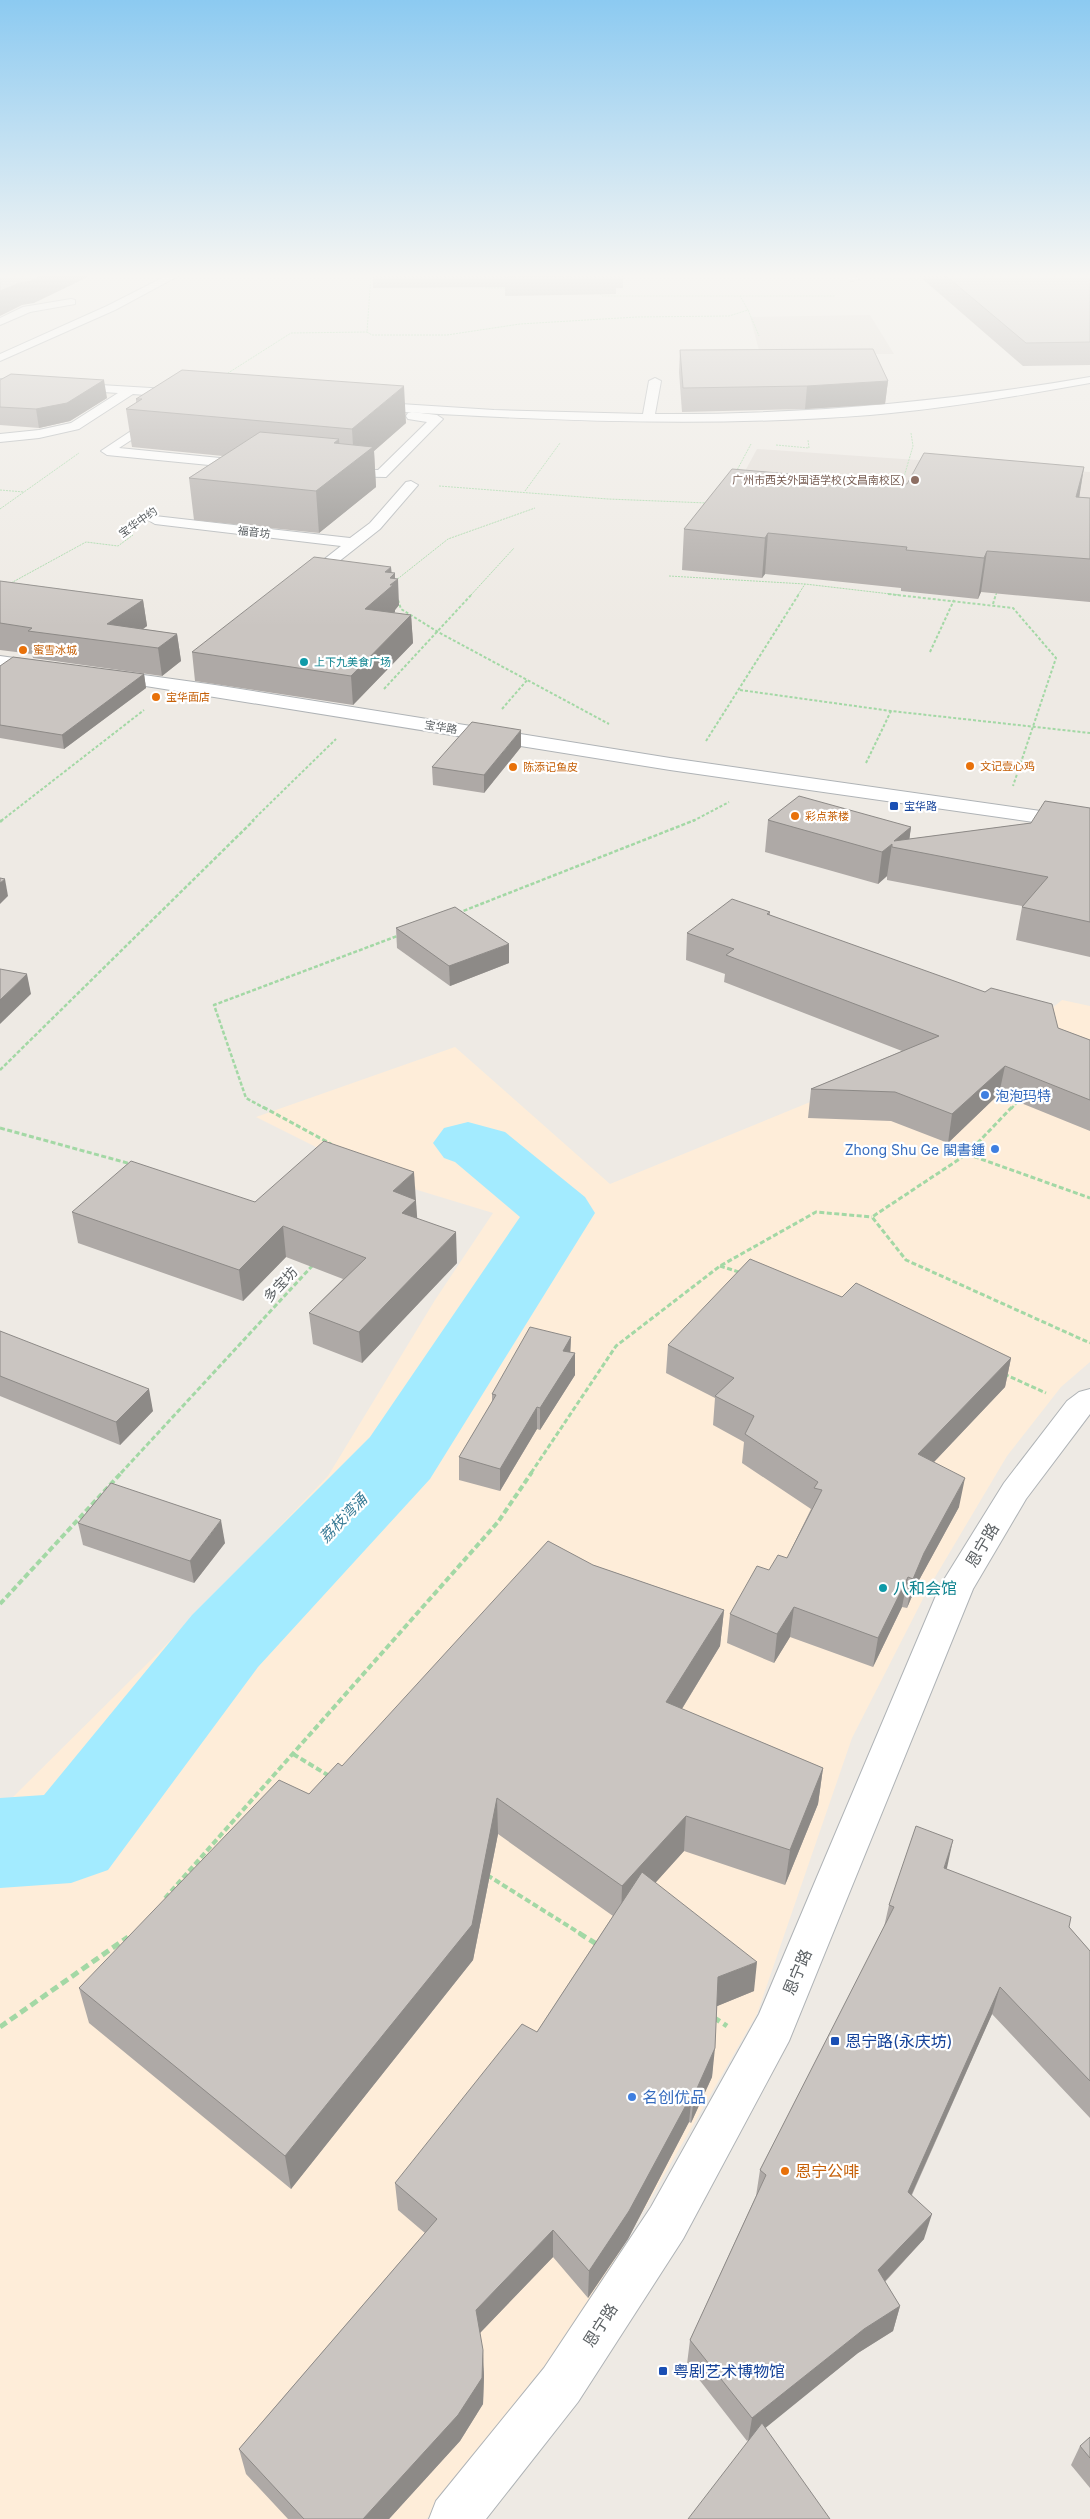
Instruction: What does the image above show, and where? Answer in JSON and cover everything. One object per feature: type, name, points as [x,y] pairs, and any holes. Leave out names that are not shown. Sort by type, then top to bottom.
[{"type":"street","points":[[0,438],[39,434],[75,426],[128,393]]},
{"type":"street","points":[[154,393],[193,395]]},
{"type":"street","points":[[648,418],[653,393]]},
{"type":"street","points":[[437,419],[354,408],[648,418],[805,415],[905,408],[1007,393]]},
{"type":"street","points":[[193,395],[107,451],[266,466]]},
{"type":"street","points":[[325,472],[381,474],[447,410]]},
{"type":"street","points":[[293,591],[375,526],[411,485]]},
{"type":"street","name":"福音坊","points":[[155,520],[354,543]]},
{"type":"street","points":[[1,662],[57,669]]},
{"type":"street","name":"宝华路","points":[[87,672],[176,684],[689,767],[1090,824]]},
{"type":"street","points":[[176,684],[191,672]]},
{"type":"street","name":"恩宁路","points":[[454,2519],[571,2369],[667,2223],[774,2026],[957,1586],[1014,1491],[1084,1403]]},
{"type":"path","points":[[193,395],[197,393]]},
{"type":"path","points":[[901,489],[913,446],[905,408]]},
{"type":"path","points":[[771,444],[809,448],[805,415]]},
{"type":"path","points":[[525,491],[579,416]]},
{"type":"path","points":[[733,478],[751,443]]},
{"type":"path","points":[[411,485],[525,491],[608,499],[710,503]]},
{"type":"path","points":[[0,490],[24,492]]},
{"type":"path","points":[[392,583],[448,539],[535,508]]},
{"type":"path","name":"宝华中约","points":[[8,585],[86,542],[118,546],[155,520]]},
{"type":"path","points":[[0,1070],[360,714],[514,548]]},
{"type":"path","points":[[669,576],[805,584],[993,604],[1013,608],[1056,658],[1035,726],[1004,812]]},
{"type":"path","points":[[689,767],[740,690],[805,584]]},
{"type":"path","points":[[993,604],[998,585]]},
{"type":"path","points":[[396,592],[401,609],[438,632],[614,727]]},
{"type":"path","points":[[930,652],[954,600]]},
{"type":"path","points":[[0,822],[176,684]]},
{"type":"path","points":[[740,690],[891,711],[1090,733]]},
{"type":"path","points":[[852,790],[891,711]]},
{"type":"path","points":[[457,914],[690,823],[773,779]]},
{"type":"path","points":[[335,1146],[246,1098],[214,1005],[401,935]]},
{"type":"path","points":[[161,1903],[498,1522],[616,1346],[720,1266],[816,1212],[872,1217],[967,1154],[1022,1098]]},
{"type":"path","points":[[0,1128],[134,1164]]},
{"type":"path","points":[[967,1154],[1090,1198]]},
{"type":"path","points":[[872,1217],[906,1260],[1090,1344]]},
{"type":"path","name":"多宝坊","points":[[0,1604],[318,1260]]},
{"type":"path","points":[[720,1266],[749,1275]]},
{"type":"path","points":[[998,1371],[1084,1403]]},
{"type":"path","points":[[294,1754],[335,1780]]},
{"type":"path","points":[[477,1869],[603,1948]]},
{"type":"path","points":[[0,2027],[134,1933]]},
{"type":"path","points":[[712,2016],[762,2048]]},
{"type":"shaded area","name":"广州市西关外国语学校(文昌南校区)","points":[[757,449],[1090,472],[1090,503],[731,497]]},
{"type":"shaded area","points":[[1062,1000],[1090,1006],[1090,1362],[1061,1387],[1007,1456],[928,1589],[852,1738],[757,2014],[580,2321],[466,2482],[426,2519],[0,2519],[0,1805],[6,1804],[160,1651],[328,1476],[435,1300],[493,1213],[378,1178],[256,1117],[455,1047],[610,1184],[908,1062],[1032,1025]]},
{"type":"building","points":[[0,393],[84,393],[67,403],[36,409],[0,407]]},
{"type":"building","points":[[146,393],[396,393],[352,429],[126,409],[142,399],[136,399]]},
{"type":"building","points":[[260,432],[339,439],[334,443],[373,447],[316,491],[189,478]]},
{"type":"building","points":[[924,453],[1084,467],[1076,497],[1090,498],[1090,559],[987,551],[984,558],[906,550],[907,547],[768,533],[765,538],[684,529],[732,469],[907,484]]},
{"type":"building","points":[[314,557],[391,567],[385,572],[395,573],[390,578],[398,579],[365,609],[411,615],[351,676],[192,652]]},
{"type":"building","points":[[0,581],[143,600],[107,624],[177,634],[158,648],[28,631],[32,628],[0,623]]},
{"type":"building","points":[[13,657],[144,674],[62,735],[0,725],[0,666]]},
{"type":"building","points":[[472,722],[521,730],[484,775],[432,767]]},
{"type":"building","points":[[799,796],[911,827],[894,841],[1031,823],[1045,801],[1090,808],[1090,922],[1022,907],[1048,877],[892,847],[892,844],[882,852],[768,820]]},
{"type":"building","points":[[732,899],[770,912],[767,914],[985,992],[991,988],[1052,1004],[1058,1028],[1090,1040],[1090,1100],[1005,1066],[952,1114],[895,1092],[811,1089],[939,1036],[726,955],[734,949],[687,933]]},
{"type":"building","points":[[455,907],[509,944],[449,966],[396,928]]},
{"type":"building","points":[[0,969],[27,974],[0,1000]]},
{"type":"building","points":[[324,1141],[414,1172],[393,1191],[416,1200],[402,1213],[456,1232],[359,1332],[309,1313],[366,1258],[283,1226],[239,1270],[72,1212],[131,1161],[255,1202]]},
{"type":"building","points":[[750,1259],[842,1297],[856,1283],[1011,1358],[918,1454],[965,1478],[924,1553],[913,1579],[908,1577],[878,1638],[794,1607],[777,1634],[730,1614],[757,1566],[769,1570],[778,1555],[787,1558],[822,1490],[814,1488],[818,1482],[745,1434],[754,1416],[715,1396],[734,1378],[668,1345]]},
{"type":"building","points":[[530,1327],[571,1337],[563,1351],[575,1353],[540,1408],[537,1407],[500,1469],[459,1457],[496,1395],[492,1394]]},
{"type":"building","points":[[0,1331],[149,1389],[116,1422],[0,1376]]},
{"type":"building","points":[[111,1483],[221,1520],[190,1561],[78,1523]]},
{"type":"building","points":[[548,1541],[593,1565],[724,1610],[666,1702],[823,1768],[790,1850],[686,1816],[622,1886],[497,1798],[472,1925],[285,2156],[79,1988],[279,1780],[309,1794],[338,1763],[342,1766]]},
{"type":"building","points":[[916,1826],[953,1840],[944,1868],[1071,1917],[1069,1927],[1090,1951],[1090,2081],[1000,1987],[908,2192],[932,2214],[878,2270],[900,2306],[864,2329],[752,2418],[690,2340],[766,2175],[760,2170],[894,1907],[889,1905]]},
{"type":"building","points":[[642,1872],[757,1962],[718,1977],[715,2048],[694,2095],[692,2094],[629,2211],[589,2271],[553,2230],[476,2310],[483,2350],[482,2378],[458,2415],[363,2519],[304,2519],[239,2449],[437,2219],[395,2183],[522,2024],[537,2032]]},
{"type":"building","points":[[762,2423],[830,2519],[688,2519]]},
{"type":"building","points":[[1090,2437],[1090,2458],[1080,2446]]},
{"type":"waterway","name":"荔枝湾涌","points":[[0,1843],[71,1838],[225,1641],[400,1458],[559,1213],[480,1147],[468,1143]]},
{"type":"place","name":"广州市西关外国语学校(文昌南校区)","points":[[915,480]]},
{"type":"place","name":"蜜雪冰城","points":[[23,650]]},
{"type":"place","name":"上下九美食广场","points":[[304,662]]},
{"type":"place","name":"宝华面店","points":[[156,697]]},
{"type":"place","name":"文记壹心鸡","points":[[970,766]]},
{"type":"place","name":"陈添记鱼皮","points":[[513,767]]},
{"type":"place","name":"宝华路","points":[[894,806]]},
{"type":"place","name":"彩点茶楼","points":[[795,816]]},
{"type":"place","name":"泡泡玛特","points":[[985,1095]]},
{"type":"place","name":"Zhong Shu Ge 閣書鍾","points":[[995,1149]]},
{"type":"place","name":"八和会馆","points":[[883,1588]]},
{"type":"place","name":"恩宁路(永庆坊)","points":[[835,2041]]},
{"type":"place","name":"名创优品","points":[[632,2097]]},
{"type":"place","name":"恩宁公啡","points":[[785,2171]]},
{"type":"place","name":"粤剧艺术博物馆","points":[[663,2371]]}]
